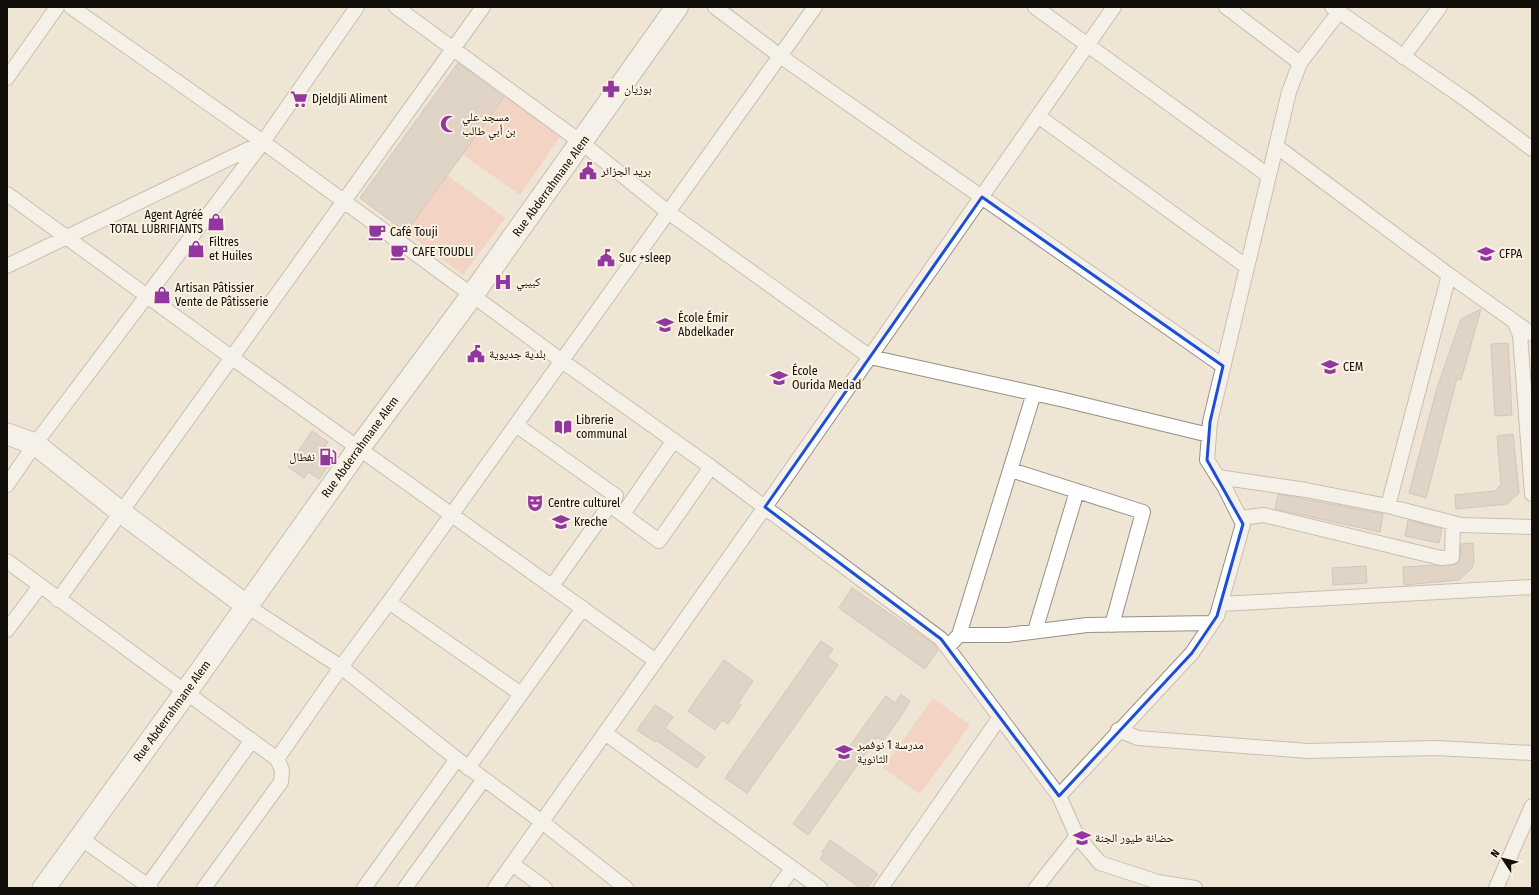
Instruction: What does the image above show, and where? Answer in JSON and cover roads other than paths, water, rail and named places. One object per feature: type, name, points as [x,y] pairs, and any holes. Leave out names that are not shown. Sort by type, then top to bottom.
[{"type":"main road","name":"Rue Abderrahmane Alem","points":[[44,888],[186,692],[359,448],[582,143],[677,7]]},
{"type":"main road","points":[[7,434],[35,444],[122,513],[247,606]]},
{"type":"street","points":[[7,78],[56,7]]},
{"type":"street","points":[[71,7],[263,142],[473,294],[562,361],[711,467],[942,639],[1059,796],[1077,836],[1100,864],[1156,885],[1195,888]]},
{"type":"street","points":[[7,486],[35,444],[263,142],[357,7]]},
{"type":"street","points":[[396,7],[582,143],[668,212],[870,357],[1034,393],[1209,435]]},
{"type":"street","points":[[58,600],[122,513],[231,357],[483,7]]},
{"type":"street","points":[[715,7],[780,56],[1223,366]]},
{"type":"street","points":[[277,759],[341,667],[451,516],[815,7]]},
{"type":"street","points":[[1035,7],[1269,176]]},
{"type":"street","points":[[495,888],[765,507],[1114,7]]},
{"type":"street","points":[[1226,7],[1300,63]]},
{"type":"street","points":[[1403,57],[1440,7]]},
{"type":"street","points":[[1059,796],[1118,730],[1192,653],[1217,616],[1243,524],[1218,477],[1207,460],[1210,422],[1289,92],[1300,63],[1336,10],[1532,149]]},
{"type":"street","points":[[1038,116],[1247,267]]},
{"type":"street","points":[[7,266],[263,142]]},
{"type":"street","points":[[1276,146],[1449,275],[1532,334]]},
{"type":"street","points":[[7,194],[451,516],[656,661]]},
{"type":"street","points":[[1388,506],[1449,275]]},
{"type":"street","points":[[1515,323],[1520,335],[1532,494]]},
{"type":"street","points":[[948,647],[959,635],[1034,393]]},
{"type":"street","points":[[516,425],[616,496],[552,586]]},
{"type":"street","points":[[623,514],[674,440]]},
{"type":"street","points":[[610,505],[659,541],[711,467]]},
{"type":"street","points":[[1010,470],[1143,512],[1112,625]]},
{"type":"street","points":[[1218,477],[1306,490],[1388,506],[1461,525],[1532,527]]},
{"type":"street","points":[[1035,631],[1077,491]]},
{"type":"street","points":[[1240,518],[1264,515],[1441,558],[1452,557],[1453,523]]},
{"type":"street","points":[[7,561],[58,600],[277,759],[282,770],[281,782],[204,888]]},
{"type":"street","points":[[7,630],[40,586]]},
{"type":"street","points":[[1220,604],[1532,587]]},
{"type":"street","points":[[389,602],[521,694]]},
{"type":"street","points":[[247,606],[341,667],[468,768],[542,822],[626,888]]},
{"type":"street","points":[[468,768],[583,608]]},
{"type":"street","points":[[959,635],[1007,635],[1087,625],[1212,623]]},
{"type":"street","points":[[882,888],[1000,717]]},
{"type":"street","points":[[1118,730],[1138,738],[1308,751],[1436,748],[1532,753]]},
{"type":"street","points":[[605,733],[820,888]]},
{"type":"street","points":[[80,838],[148,887],[252,740]]},
{"type":"street","points":[[364,888],[457,759]]},
{"type":"street","points":[[405,888],[484,780]]},
{"type":"street","points":[[1496,888],[1532,806]]},
{"type":"street","points":[[1036,888],[1077,836]]},
{"type":"street","points":[[512,864],[545,888]]},
{"type":"street","points":[[778,888],[792,869]]},
{"type":"place","name":"بوزيان","points":[[611,89]]},
{"type":"place","name":"Djeldjli Aliment","points":[[299,99]]},
{"type":"place","name":"مسجد علي بن أبي طالب","points":[[449,124]]},
{"type":"place","name":"بريد الجزائر","points":[[588,171]]},
{"type":"place","name":"Agent Agréé TOTAL LUBRIFIANTS","points":[[216,222]]},
{"type":"place","name":"Café Touji","points":[[377,232]]},
{"type":"place","name":"Filtres et Huiles","points":[[196,249]]},
{"type":"place","name":"CAFE TOUDLI","points":[[399,252]]},
{"type":"place","name":"CFPA","points":[[1486,254]]},
{"type":"place","name":"Suc +sleep","points":[[606,258]]},
{"type":"place","name":"كبيبي","points":[[503,282]]},
{"type":"place","name":"Artisan Pâtissier Vente de Pâtisserie","points":[[162,295]]},
{"type":"place","name":"École Émir Abdelkader","points":[[665,325]]},
{"type":"place","name":"بلدية جديوية","points":[[476,354]]},
{"type":"place","name":"CEM","points":[[1330,367]]},
{"type":"place","name":"École Ourida Medad","points":[[779,378]]},
{"type":"place","name":"Librerie communal","points":[[563,427]]},
{"type":"place","name":"نفطال","points":[[328,457]]},
{"type":"place","name":"Centre culturel","points":[[535,503]]},
{"type":"place","name":"Kreche","points":[[561,522]]},
{"type":"place","name":"مدرسة 1 نوفمبر الثانوية","points":[[844,752]]},
{"type":"place","name":"حضانة طيور الجنة","points":[[1082,838]]}]
